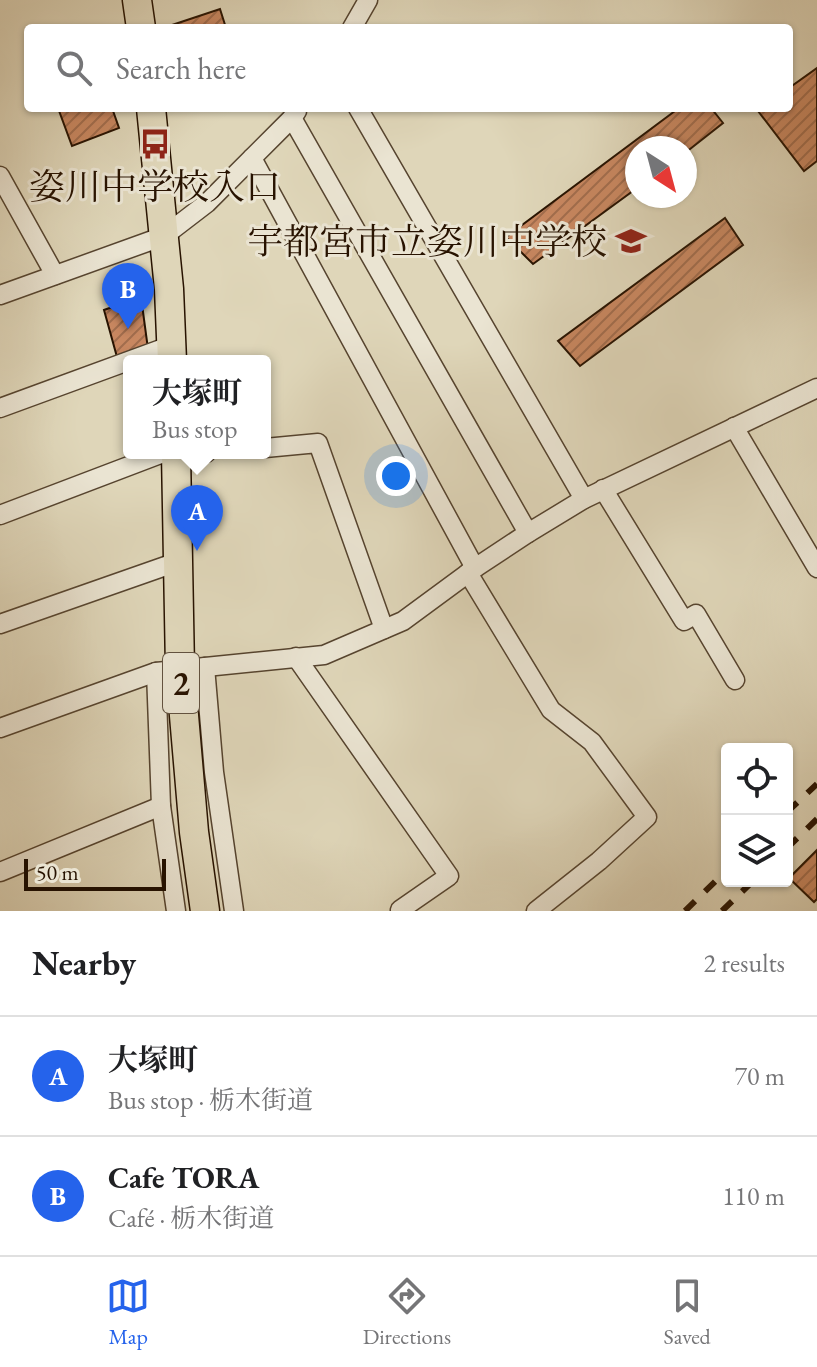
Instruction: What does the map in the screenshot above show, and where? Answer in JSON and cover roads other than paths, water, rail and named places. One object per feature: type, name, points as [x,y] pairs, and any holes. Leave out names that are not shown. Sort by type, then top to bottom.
[{"type":"main road","points":[[137,0],[140,24]]},
{"type":"main road","points":[[151,112],[172,353]]},
{"type":"main road","name":"2","points":[[172,459],[180,669],[194,832],[205,911]]},
{"type":"street","points":[[354,24],[368,0]]},
{"type":"street","points":[[360,112],[584,499]]},
{"type":"street","points":[[0,295],[164,236],[207,203],[296,113],[528,533]]},
{"type":"street","points":[[252,158],[472,571],[551,710],[592,742],[647,817],[599,861],[536,911]]},
{"type":"street","points":[[0,176],[55,275]]},
{"type":"street","points":[[0,408],[123,369]]},
{"type":"street","points":[[0,728],[180,669],[324,655],[403,621],[528,533],[584,499],[817,388]]},
{"type":"street","points":[[734,427],[814,556]]},
{"type":"street","points":[[271,447],[318,443],[384,629]]},
{"type":"street","points":[[0,515],[158,459]]},
{"type":"street","points":[[603,489],[684,621],[696,614],[735,680]]},
{"type":"street","points":[[0,624],[177,562]]},
{"type":"street","points":[[296,657],[449,876],[400,910]]},
{"type":"street","points":[[176,911],[161,806],[180,669]]},
{"type":"street","points":[[180,669],[214,772],[234,911]]},
{"type":"street","points":[[0,872],[161,806]]},
{"type":"railway","points":[[793,806],[817,784]]},
{"type":"railway","points":[[793,842],[817,819]]},
{"type":"railway","points":[[685,911],[721,876]]},
{"type":"railway","points":[[722,911],[747,887]]},
{"type":"place","name":"姿川中学校入口","points":[[155,144]]},
{"type":"place","name":"宇都宮市立姿川中学校","points":[[631,241]]},
{"type":"place","name":"Cafe TORA","points":[[128,329]]},
{"type":"place","name":"大塚町","points":[[197,551]]}]
